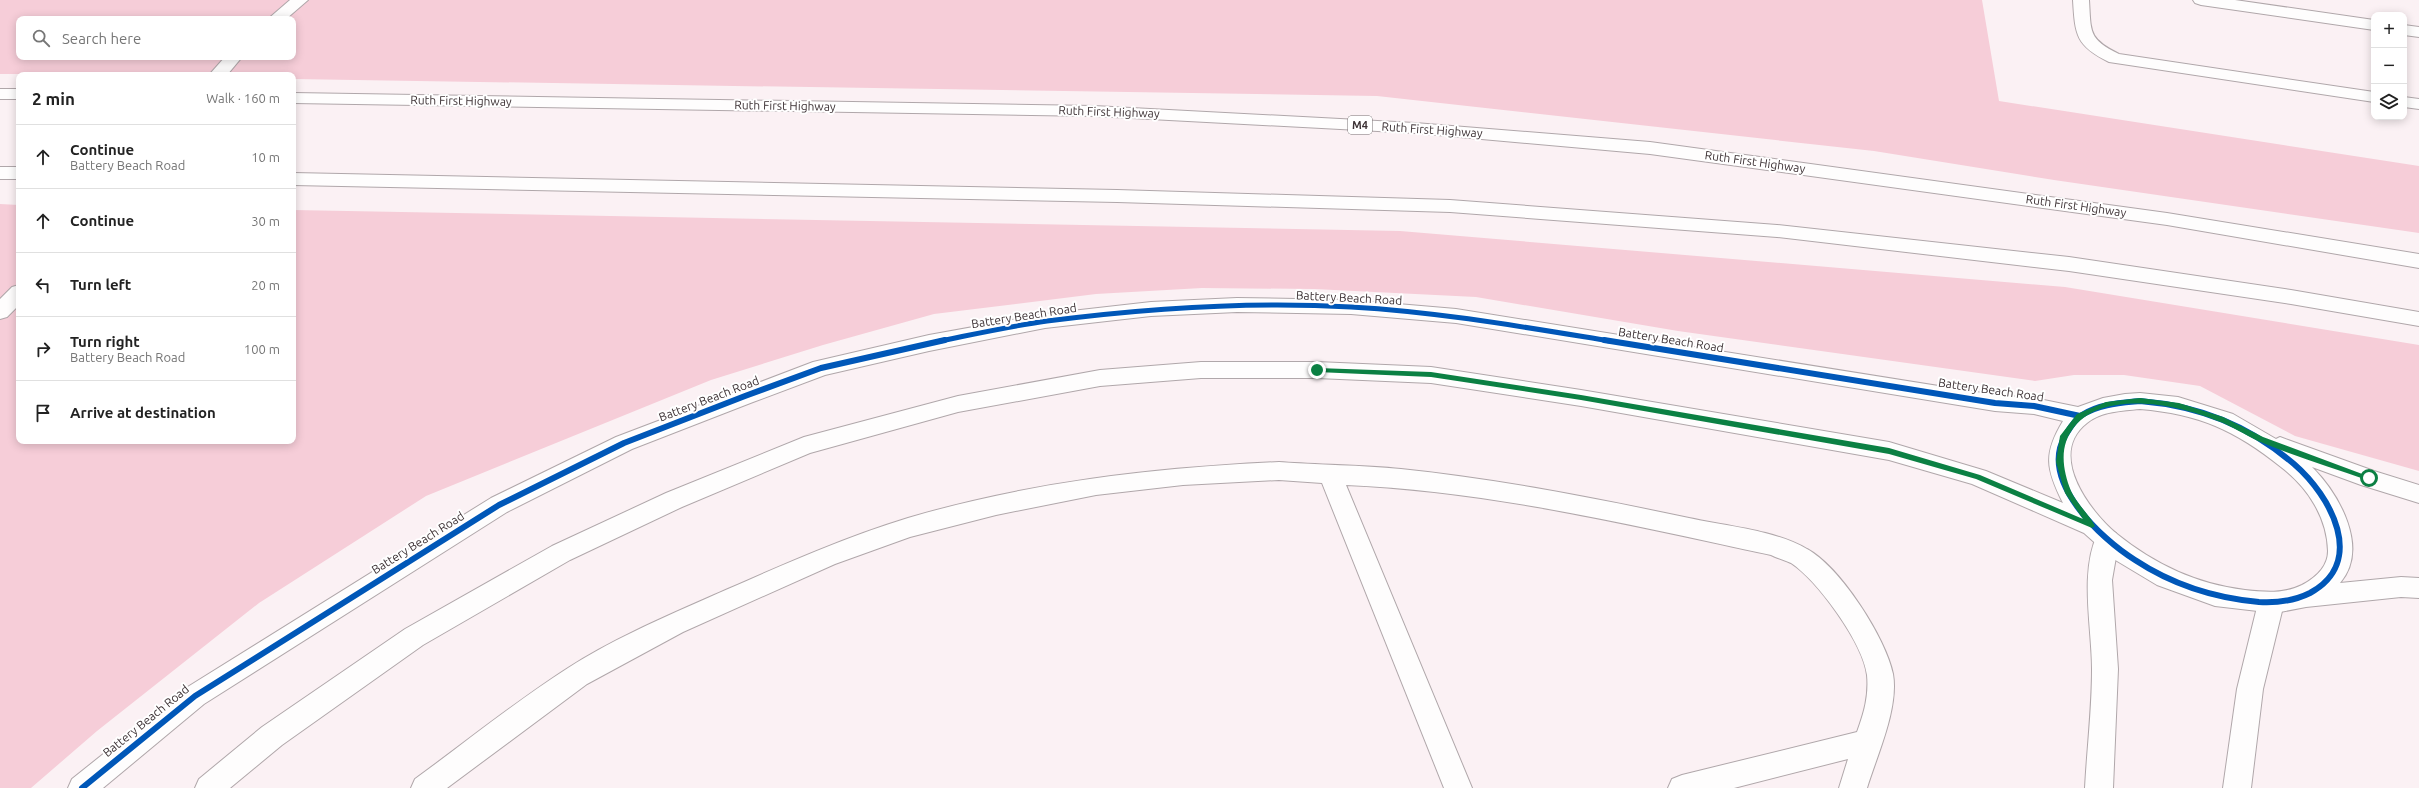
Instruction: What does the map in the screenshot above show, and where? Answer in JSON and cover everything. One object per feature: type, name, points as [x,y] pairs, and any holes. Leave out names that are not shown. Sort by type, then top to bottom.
[{"type":"main road","points":[[280,16],[300,0]]},
{"type":"main road","points":[[2081,0],[2084,37],[2092,46],[2115,58],[2371,97]]},
{"type":"main road","points":[[2201,0],[2371,25]]},
{"type":"main road","points":[[2407,30],[2419,32]]},
{"type":"main road","points":[[221,72],[231,60]]},
{"type":"main road","points":[[0,94],[16,94]]},
{"type":"main road","name":"Ruth First Highway","points":[[296,98],[1094,111],[1415,128],[1658,149],[2167,219],[2419,261]]},
{"type":"main road","points":[[2407,102],[2419,104]]},
{"type":"main road","points":[[0,172],[16,173]]},
{"type":"main road","points":[[296,179],[1117,196],[1450,206],[1777,231],[2069,264],[2291,297],[2419,319]]},
{"type":"main road","points":[[0,312],[16,295]]},
{"type":"main road","name":"Battery Beach Road","points":[[82,788],[195,696],[499,504],[624,443],[821,368],[929,343],[1045,321],[1151,309],[1237,305],[1351,307],[1456,316],[1995,403],[2034,406],[2080,416]]},
{"type":"main road","points":[[209,788],[272,736],[414,637],[561,553],[674,500],[804,446],[958,404],[1100,378],[1200,370],[1317,370],[1431,375],[1581,398],[1889,451],[1978,477],[2099,533],[2156,574],[2216,597],[2271,603],[2300,598],[2401,587],[2419,588]]},
{"type":"main road","points":[[2099,788],[2105,670],[2099,533],[2068,493],[2059,462],[2063,436],[2080,416],[2106,404],[2140,401],[2179,405],[2220,419],[2260,439],[2369,478],[2419,494]]},
{"type":"main road","points":[[2260,439],[2296,466],[2323,497],[2340,529],[2341,558],[2327,582],[2300,598]]},
{"type":"main road","points":[[425,788],[578,676],[674,624],[826,557],[908,528],[996,506],[1096,486],[1183,476],[1279,471],[1400,478],[1593,507],[1774,546],[1799,556],[1821,574],[1840,599],[1871,646],[1880,675],[1880,704],[1853,788]]},
{"type":"main road","points":[[1330,475],[1458,788]]},
{"type":"main road","points":[[2237,788],[2250,689],[2271,603]]},
{"type":"main road","points":[[1682,788],[1868,742]]},
{"type":"shaded area","points":[[0,0],[1982,0],[1999,101],[2419,166],[2419,233],[2054,180],[1874,151],[1377,96],[296,79],[296,72],[16,72],[16,74],[0,74]]},
{"type":"shaded area","points":[[0,204],[16,205],[16,444],[296,444],[296,210],[1400,231],[2065,287],[2419,345],[2419,471],[2295,436],[2200,386],[2124,375],[2074,375],[2035,381],[1678,331],[1476,297],[1314,289],[1202,288],[1096,294],[934,314],[823,345],[711,380],[426,496],[259,603],[97,731],[31,788],[0,788]]},
{"type":"cycle path","points":[[82,788],[195,696],[499,505],[624,443],[821,368],[929,343],[1045,321],[1151,309],[1237,305],[1351,307],[1456,316],[1995,403],[2034,406],[2080,416]]},
{"type":"cycle path","points":[[2140,401],[2173,404],[2194,408],[2225,420],[2269,445],[2295,465],[2310,480],[2323,497],[2333,516],[2339,535],[2340,554],[2335,572],[2322,587],[2300,598],[2283,602],[2258,602],[2215,596],[2182,585],[2135,561],[2107,540],[2084,517],[2066,487],[2061,471],[2060,455],[2063,440],[2076,420],[2089,411],[2096,408],[2125,402],[2140,401]]},
{"type":"route","points":[[1317,370],[1431,375],[1581,398],[1889,451],[1978,477],[2019,493],[2092,526],[2068,493],[2059,462],[2063,436],[2080,416],[2106,404],[2140,401],[2179,405],[2220,419],[2260,439],[2369,478]]}]
